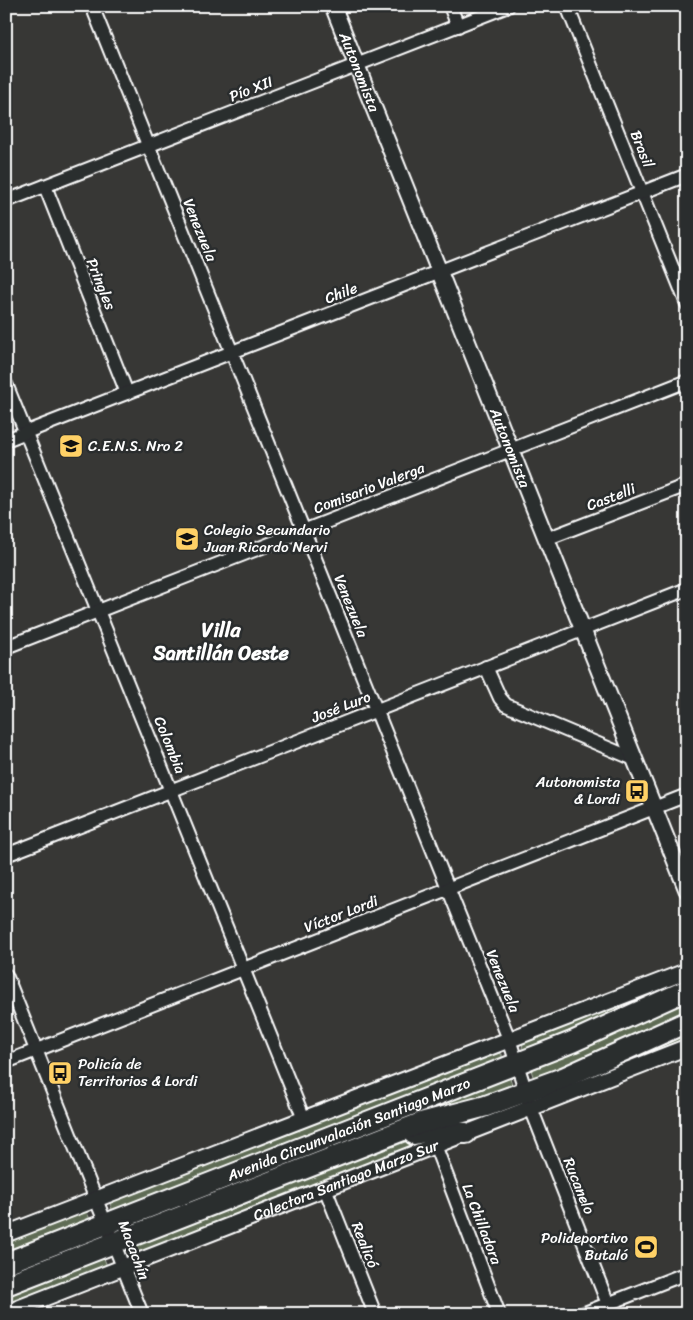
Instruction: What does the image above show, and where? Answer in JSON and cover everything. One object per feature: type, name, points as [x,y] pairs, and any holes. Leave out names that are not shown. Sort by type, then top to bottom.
[{"type":"main road","name":"Avenida Circunvalación Santiago Marzo","points":[[6,1263],[584,1037],[687,990]]},
{"type":"main road","name":"Avenida Circunvalación Santiago Marzo","points":[[6,1286],[427,1120],[528,1100],[570,1076],[687,1022]]},
{"type":"main road","points":[[340,1154],[368,1150],[421,1131],[466,1133]]},
{"type":"street","name":"Venezuela","points":[[92,6],[509,1039],[528,1100]]},
{"type":"street","name":"Autonomista","points":[[333,6],[687,890]]},
{"type":"street","points":[[450,6],[458,26]]},
{"type":"street","name":"Pío XII","points":[[6,201],[508,6]]},
{"type":"street","name":"Brasil","points":[[567,6],[687,304]]},
{"type":"street","name":"Chile","points":[[6,440],[687,175]]},
{"type":"street","name":"Pringles","points":[[45,186],[128,393]]},
{"type":"street","name":"Comisario Valerga","points":[[6,647],[687,381]]},
{"type":"street","name":"Colombia","points":[[6,384],[304,1119]]},
{"type":"street","name":"Castelli","points":[[546,539],[687,485]]},
{"type":"street","name":"José Luro","points":[[6,855],[687,589]]},
{"type":"street","points":[[486,667],[500,698],[506,705],[634,759]]},
{"type":"street","name":"Víctor Lordi","points":[[6,1062],[687,795]]},
{"type":"street","points":[[6,1234],[687,971]]},
{"type":"street","name":"Macachín","points":[[6,975],[142,1314]]},
{"type":"street","name":"Colectora Santiago Marzo Sur","points":[[6,1313],[466,1133],[528,1100],[687,1047]]},
{"type":"street","name":"Rucanelo","points":[[528,1100],[608,1304]]},
{"type":"street","name":"La Chilladora","points":[[435,1145],[500,1314]]},
{"type":"street","name":"Realicó","points":[[325,1188],[375,1314]]},
{"type":"street","points":[[582,1314],[687,1273]]},
{"type":"green space","points":[[680,982],[606,1021],[522,1049],[523,1042]]},
{"type":"green space","points":[[687,997],[687,1016],[577,1066],[534,1079],[530,1067]]},
{"type":"green space","points":[[687,1028],[687,1042],[565,1087]]},
{"type":"green space","points":[[496,1052],[502,1054],[502,1060],[113,1213],[109,1200]]},
{"type":"green space","points":[[509,1075],[513,1087],[122,1231],[120,1227]]},
{"type":"green space","points":[[421,1136],[439,1137],[132,1257],[127,1246],[323,1167],[371,1155]]},
{"type":"green space","points":[[86,1210],[91,1222],[6,1257],[6,1240]]},
{"type":"green space","points":[[103,1256],[107,1266],[6,1307],[6,1294]]},
{"type":"place","name":"C.E.N.S. Nro 2","points":[[71,446]]},
{"type":"place","name":"Colegio Secundario Juan Ricardo Nervi","points":[[187,539]]},
{"type":"place","name":"Autonomista & Lordi","points":[[637,791]]},
{"type":"place","name":"Policía de Territorios & Lordi","points":[[60,1073]]},
{"type":"place","name":"Polideportivo Butaló","points":[[646,1247]]},
{"type":"district","name":"Villa Santillán Oeste","points":[[221,642]]}]
